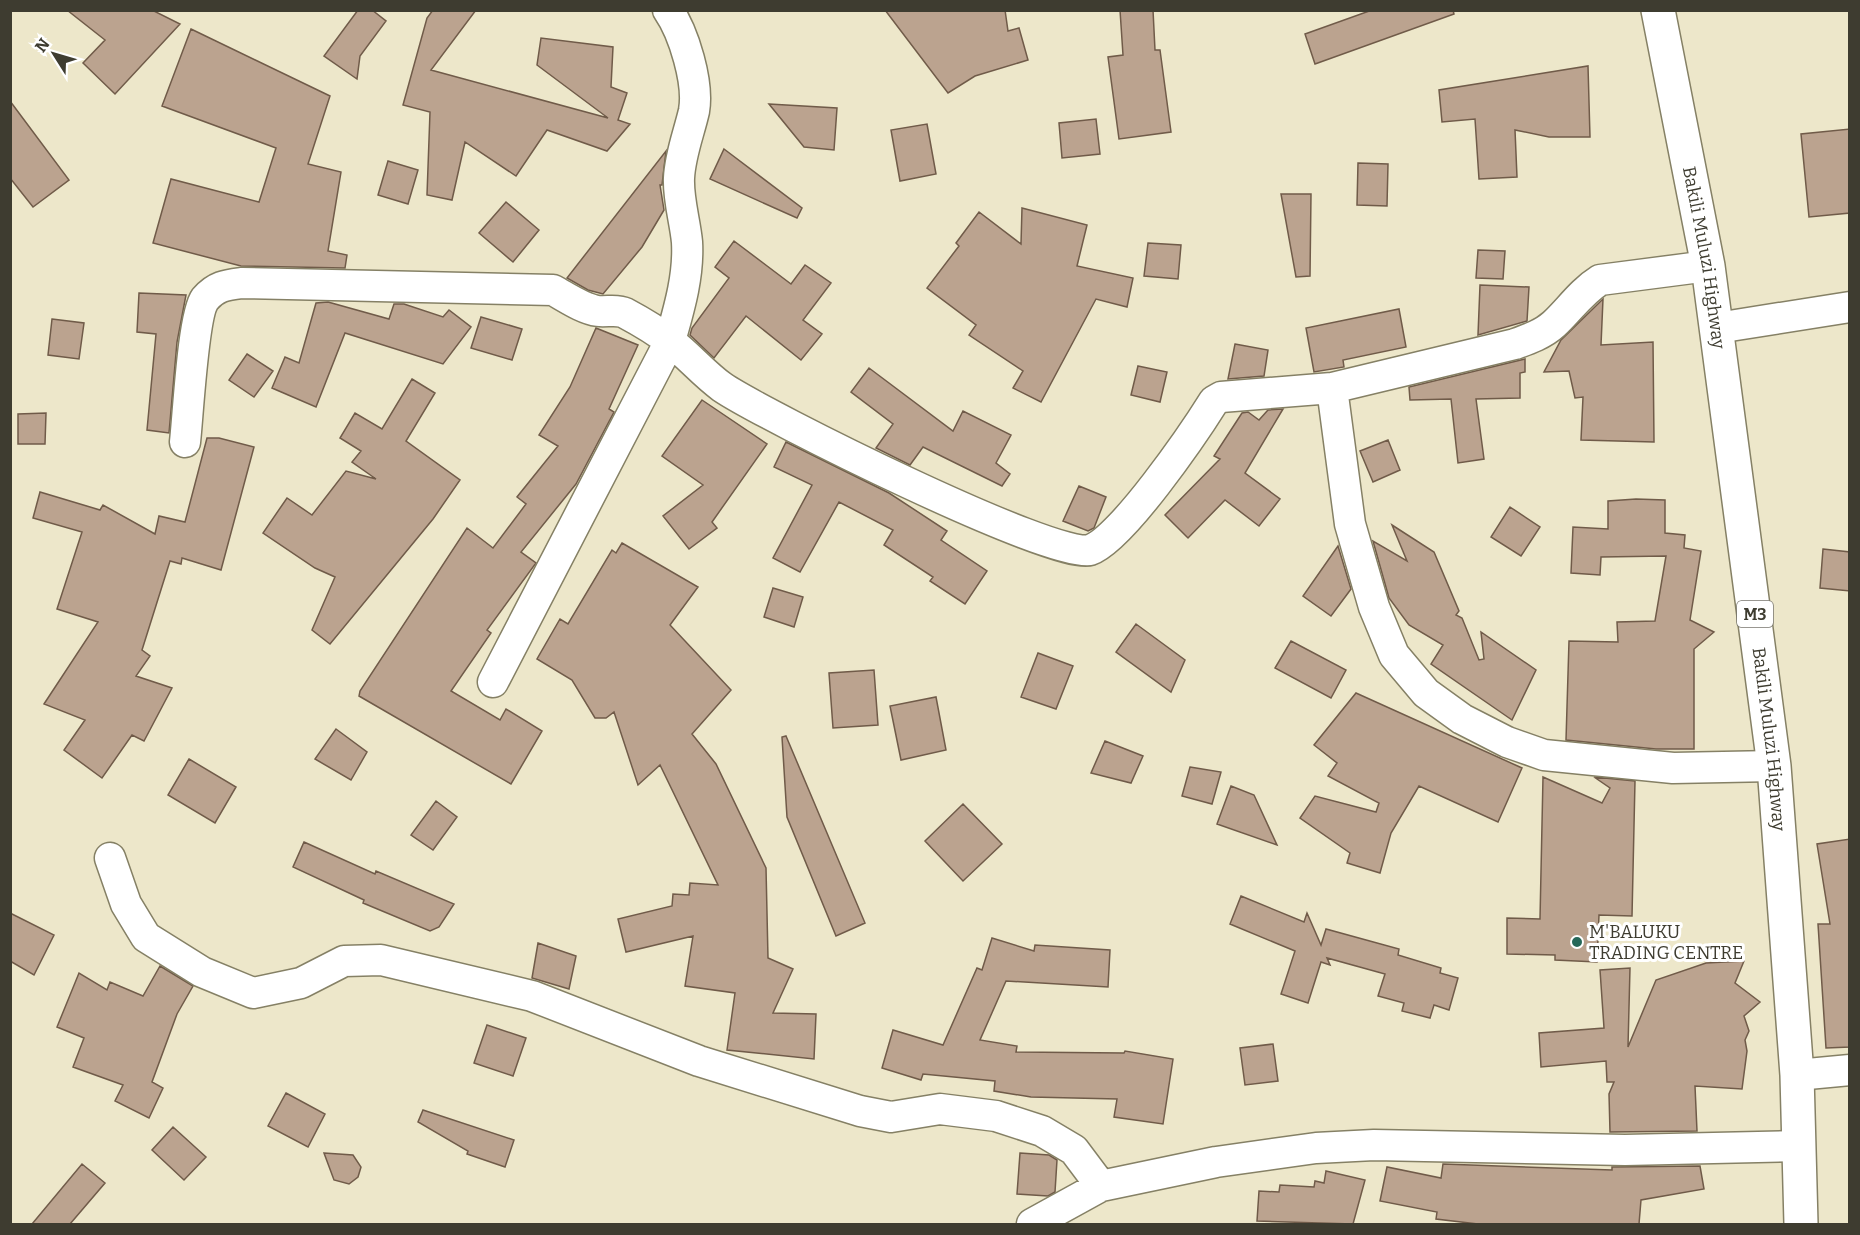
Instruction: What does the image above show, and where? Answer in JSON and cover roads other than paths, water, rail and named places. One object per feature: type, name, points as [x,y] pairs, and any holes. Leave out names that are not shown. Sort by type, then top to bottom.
[{"type":"highway","name":"Bakili Muluzi Highway","points":[[1658,10],[1708,266],[1774,766],[1797,1075],[1801,1224]]},
{"type":"street","points":[[493,682],[670,341],[682,298],[687,243],[679,181],[681,160],[694,108],[694,87],[679,27],[668,10]]},
{"type":"street","points":[[185,442],[198,323],[203,301],[218,286],[242,283],[553,290],[596,311],[622,311],[670,341],[722,387],[774,416],[1008,528],[1071,550],[1089,551],[1108,541],[1126,523],[1214,401],[1230,396],[1332,388],[1533,337],[1552,325],[1585,290],[1600,280],[1708,266]]},
{"type":"street","points":[[1717,328],[1850,307]]},
{"type":"street","points":[[1332,388],[1350,524],[1374,607],[1394,655],[1425,693],[1462,719],[1507,741],[1544,755],[1672,768],[1774,766]]},
{"type":"street","points":[[110,858],[126,904],[146,937],[202,972],[253,993],[301,983],[344,961],[381,960],[532,996],[699,1061],[860,1111],[891,1117],[940,1109],[1005,1119],[1042,1131],[1074,1150],[1101,1186]]},
{"type":"street","points":[[1797,1075],[1850,1070]]},
{"type":"street","points":[[1032,1224],[1101,1186],[1216,1162],[1316,1148],[1374,1145],[1626,1150],[1799,1146]]},
{"type":"place","name":"M'BALUKU TRADING CENTRE","points":[[1577,942]]}]
